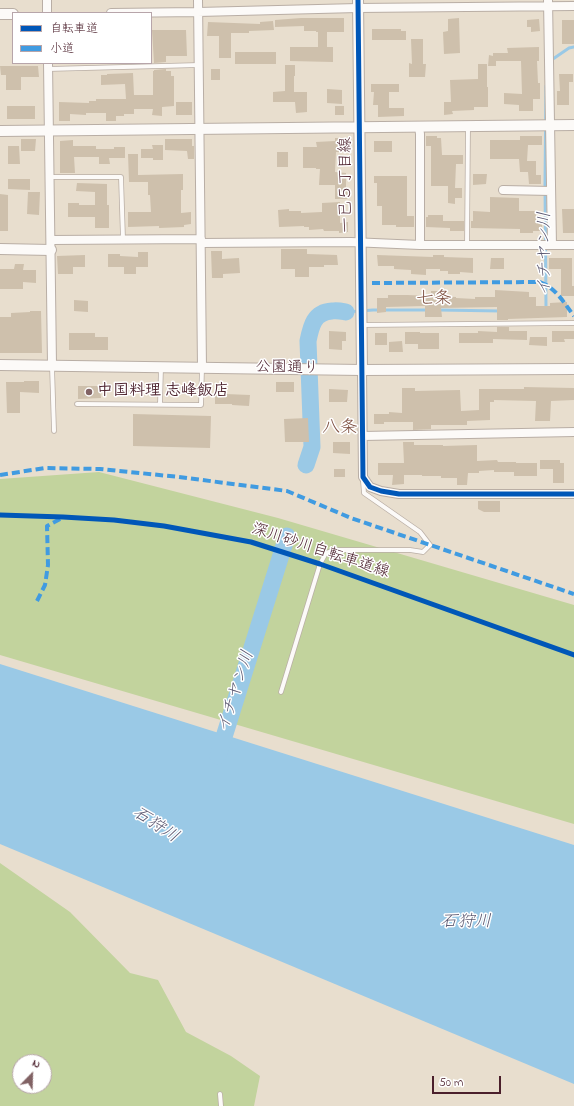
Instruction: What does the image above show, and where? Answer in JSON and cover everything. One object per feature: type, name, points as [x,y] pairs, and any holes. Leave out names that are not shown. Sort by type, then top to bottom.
[{"type":"street","points":[[47,0],[47,12]]},
{"type":"street","points":[[198,0],[202,367]]},
{"type":"street","points":[[152,13],[198,12],[358,4],[548,3],[574,6]]},
{"type":"street","points":[[548,3],[552,245]]},
{"type":"street","name":"一已５丁目線","points":[[358,4],[362,370]]},
{"type":"street","points":[[0,14],[12,14]]},
{"type":"street","points":[[48,66],[52,365]]},
{"type":"street","points":[[0,131],[574,125]]},
{"type":"street","points":[[419,127],[420,245]]},
{"type":"street","points":[[503,190],[551,190]]},
{"type":"street","points":[[0,249],[123,239],[351,242],[420,245],[574,245]]},
{"type":"street","name":"公園通り","points":[[0,364],[362,370],[574,369]]},
{"type":"street","points":[[362,370],[363,477],[370,487],[381,491],[399,494],[574,494]]},
{"type":"street","points":[[363,436],[574,432]]},
{"type":"lane","points":[[48,66],[199,66]]},
{"type":"lane","points":[[467,245],[468,126]]},
{"type":"lane","points":[[50,177],[121,177],[123,239]]},
{"type":"lane","points":[[361,325],[574,323]]},
{"type":"lane","points":[[52,365],[54,431]]},
{"type":"lane","points":[[160,404],[161,367]]},
{"type":"lane","points":[[77,404],[201,405],[202,367]]},
{"type":"lane","points":[[281,692],[320,564],[326,553],[334,550],[410,550],[423,552],[430,545],[420,532],[364,493],[363,477]]},
{"type":"lane","points":[[220,1094],[221,1106]]},
{"type":"green space","points":[[99,472],[278,518],[574,605],[574,824],[0,655],[0,479]]},
{"type":"green space","points":[[0,863],[70,912],[130,973],[158,980],[186,1032],[231,1056],[260,1076],[254,1106],[0,1106]]},
{"type":"water","name":"石狩川","points":[[0,664],[574,845],[574,1084],[0,844]]},
{"type":"building","points":[[301,18],[344,18],[344,32],[327,32],[327,47],[333,47],[333,62],[290,61],[290,47],[318,47],[318,32],[304,31],[304,26],[275,27],[275,20]]},
{"type":"building","points":[[459,18],[460,53],[444,54],[443,32],[448,31],[448,19]]},
{"type":"building","points":[[539,19],[540,31],[531,32],[531,27],[527,27],[527,20]]},
{"type":"building","points":[[562,20],[574,20],[574,44],[562,44]]},
{"type":"building","points":[[273,21],[274,30],[249,31],[249,33],[231,33],[231,58],[219,58],[219,36],[207,36],[208,22],[260,24],[260,22]]},
{"type":"building","points":[[372,29],[401,29],[401,31],[406,31],[406,40],[372,40]]},
{"type":"building","points":[[152,30],[186,30],[187,56],[166,56],[166,62],[154,63]]},
{"type":"building","points":[[411,39],[423,39],[423,64],[426,64],[425,77],[409,77],[409,63],[412,64]]},
{"type":"building","points":[[539,47],[539,61],[537,61],[538,83],[540,83],[540,99],[533,99],[533,111],[519,111],[519,105],[504,104],[504,93],[522,94],[521,61],[496,61],[496,66],[488,66],[489,55],[493,56],[493,53],[508,53],[507,48]]},
{"type":"building","points":[[235,52],[276,52],[276,64],[235,64]]},
{"type":"building","points":[[478,64],[487,64],[488,107],[474,107],[474,110],[452,111],[453,114],[444,115],[444,102],[451,102],[450,80],[478,79]]},
{"type":"building","points":[[285,65],[295,65],[294,92],[307,92],[307,112],[296,113],[295,102],[273,102],[273,92],[285,91]]},
{"type":"building","points":[[0,66],[38,66],[39,77],[21,77],[21,90],[6,90],[6,75],[1,75]]},
{"type":"building","points":[[166,69],[166,71],[171,71],[171,76],[174,76],[174,106],[162,107],[162,116],[152,115],[153,109],[134,109],[134,114],[116,116],[116,121],[106,121],[106,113],[86,113],[86,115],[70,114],[70,121],[59,121],[59,102],[89,103],[89,101],[96,101],[96,99],[126,99],[125,84],[101,85],[101,75],[133,73],[134,95],[153,95],[153,71]]},
{"type":"building","points":[[211,69],[220,69],[220,80],[211,80]]},
{"type":"building","points":[[559,74],[573,74],[573,82],[569,82],[569,105],[557,105],[557,91],[560,91]]},
{"type":"building","points":[[371,84],[399,84],[399,92],[389,92],[389,108],[404,108],[404,116],[378,117],[378,105],[373,105],[374,92],[371,92]]},
{"type":"building","points":[[327,89],[342,90],[342,104],[327,103]]},
{"type":"building","points":[[176,102],[192,102],[192,115],[176,115]]},
{"type":"building","points":[[7,106],[35,106],[35,119],[7,119]]},
{"type":"building","points":[[335,106],[344,106],[344,115],[335,115]]},
{"type":"building","points":[[426,136],[437,136],[437,138],[441,138],[442,155],[463,155],[463,164],[456,164],[455,188],[462,188],[462,198],[455,198],[455,204],[448,203],[448,186],[431,186],[431,146],[426,146]]},
{"type":"building","points":[[520,136],[542,136],[542,145],[528,145],[527,161],[536,161],[536,175],[541,175],[541,184],[529,184],[528,172],[520,172],[519,159],[490,159],[490,140],[520,140]]},
{"type":"building","points":[[335,138],[346,138],[346,152],[336,152],[335,172],[346,173],[348,199],[335,199],[335,185],[319,185],[320,169],[303,168],[303,147],[317,147],[316,142],[335,141]]},
{"type":"building","points":[[21,139],[36,139],[35,151],[21,151]]},
{"type":"building","points":[[165,139],[192,139],[192,146],[194,146],[194,159],[188,159],[187,151],[165,150]]},
{"type":"building","points":[[73,140],[73,146],[96,146],[96,149],[114,149],[114,147],[125,147],[125,158],[109,158],[110,164],[99,164],[99,157],[74,157],[75,173],[60,173],[60,141]]},
{"type":"building","points":[[374,141],[392,141],[392,152],[374,152]]},
{"type":"building","points":[[152,145],[163,145],[163,160],[141,158],[141,149],[153,149]]},
{"type":"building","points":[[8,146],[19,146],[20,164],[8,164]]},
{"type":"building","points":[[277,152],[288,152],[288,167],[277,167]]},
{"type":"building","points":[[128,154],[138,154],[138,175],[183,174],[181,213],[191,212],[191,224],[184,225],[184,227],[128,227],[128,212],[151,212],[150,195],[148,195],[148,182],[129,182]]},
{"type":"building","points":[[473,174],[487,174],[486,184],[473,185]]},
{"type":"building","points":[[374,176],[407,176],[407,216],[414,216],[414,227],[382,225],[382,206],[377,206],[377,183],[374,183]]},
{"type":"building","points":[[8,179],[30,179],[30,190],[8,189]]},
{"type":"building","points":[[77,183],[107,184],[109,228],[95,228],[95,217],[68,217],[68,203],[95,205],[95,192],[76,191]]},
{"type":"building","points":[[28,192],[40,192],[39,215],[27,214]]},
{"type":"building","points":[[0,194],[8,195],[8,231],[0,231]]},
{"type":"building","points":[[490,197],[519,198],[519,211],[536,211],[536,223],[542,223],[542,231],[520,233],[520,229],[471,228],[473,211],[490,212]]},
{"type":"building","points":[[340,202],[340,223],[348,222],[348,232],[339,233],[339,231],[324,231],[323,229],[309,230],[309,227],[304,226],[279,227],[278,210],[289,209],[289,211],[301,211],[301,213],[322,212],[322,203]]},
{"type":"building","points":[[562,209],[574,209],[574,233],[563,233]]},
{"type":"building","points":[[428,215],[443,215],[443,221],[464,221],[464,231],[450,231],[450,228],[426,227],[426,217],[428,217]]},
{"type":"building","points":[[281,249],[307,249],[307,254],[337,255],[338,265],[309,267],[309,277],[295,277],[295,269],[281,269]]},
{"type":"building","points":[[211,251],[222,251],[222,259],[239,258],[240,273],[223,274],[223,278],[212,278]]},
{"type":"building","points":[[138,252],[148,252],[148,267],[136,267],[136,274],[124,274],[124,267],[108,267],[108,254],[138,257]]},
{"type":"building","points":[[85,255],[85,267],[73,267],[73,274],[58,274],[57,256]]},
{"type":"building","points":[[377,255],[433,257],[433,255],[444,255],[444,257],[473,258],[473,273],[460,272],[460,274],[448,274],[448,271],[440,271],[440,269],[426,269],[426,275],[411,274],[411,270],[394,269],[394,266],[378,266]]},
{"type":"building","points":[[491,258],[504,258],[504,269],[490,269]]},
{"type":"building","points":[[549,258],[572,258],[572,286],[574,286],[574,296],[561,296],[561,269],[549,269]]},
{"type":"building","points":[[15,264],[24,264],[23,270],[36,270],[36,283],[23,282],[23,289],[0,289],[0,269],[14,269]]},
{"type":"building","points":[[495,290],[529,292],[529,297],[536,297],[536,306],[550,306],[550,303],[567,302],[567,317],[497,320],[497,307],[441,308],[442,317],[425,317],[425,306],[386,307],[386,312],[377,313],[377,298],[388,298],[388,295],[431,296],[431,291],[440,291],[440,296],[475,299],[475,297],[495,297]]},
{"type":"building","points":[[74,300],[88,301],[88,312],[74,311]]},
{"type":"building","points":[[41,311],[42,353],[0,353],[0,317],[11,317],[11,313]]},
{"type":"building","points":[[497,327],[509,327],[509,331],[527,331],[527,340],[493,339],[493,343],[459,343],[459,333],[478,333],[478,331],[497,332]]},
{"type":"building","points":[[329,331],[346,332],[346,341],[342,341],[342,350],[329,349]]},
{"type":"building","points":[[552,331],[574,331],[574,339],[564,339],[565,342],[552,342]]},
{"type":"building","points":[[405,332],[439,333],[439,349],[418,349],[418,344],[405,344]]},
{"type":"building","points":[[69,333],[95,333],[95,337],[108,337],[108,350],[69,350]]},
{"type":"building","points":[[375,333],[387,333],[387,345],[375,345]]},
{"type":"building","points":[[530,337],[547,337],[547,346],[529,345]]},
{"type":"building","points":[[402,341],[403,352],[389,352],[389,342]]},
{"type":"building","points":[[39,381],[39,393],[20,392],[20,413],[7,413],[6,382]]},
{"type":"building","points":[[276,382],[294,382],[294,392],[276,392]]},
{"type":"building","name":"中国料理 志峰飯店","points":[[78,386],[100,386],[101,398],[78,399]]},
{"type":"building","points":[[524,387],[574,388],[574,400],[551,401],[550,421],[535,421],[536,401],[494,400],[494,402],[490,402],[490,420],[467,421],[467,425],[431,425],[431,429],[413,430],[413,422],[384,422],[384,424],[374,424],[374,414],[389,414],[389,412],[402,413],[402,388],[415,388],[415,391],[460,390],[461,411],[479,410],[479,389],[524,389]]},
{"type":"building","points":[[215,389],[225,389],[225,394],[250,395],[249,406],[215,404]]},
{"type":"building","points":[[329,389],[348,390],[347,402],[329,402]]},
{"type":"building","points":[[133,414],[211,416],[210,448],[133,446]]},
{"type":"building","points":[[308,418],[309,442],[285,442],[284,419]]},
{"type":"building","points":[[333,442],[350,442],[350,454],[333,453]]},
{"type":"building","points":[[403,442],[414,442],[414,445],[477,445],[477,461],[497,460],[498,462],[537,463],[537,476],[514,476],[514,472],[494,472],[494,470],[479,471],[479,473],[468,473],[467,485],[457,485],[457,478],[404,475],[404,484],[392,485],[393,475],[378,475],[378,463],[404,463]]},
{"type":"building","points":[[540,460],[560,460],[560,463],[564,463],[564,483],[553,483],[553,469],[540,469]]},
{"type":"building","points":[[334,469],[345,469],[345,477],[334,477]]},
{"type":"building","points":[[478,501],[500,501],[500,512],[484,512],[478,509]]},
{"type":"waterway","name":"イチヤン川","points":[[550,61],[569,48],[574,47]]},
{"type":"waterway","name":"イチヤン川","points":[[546,86],[546,308]]},
{"type":"waterway","name":"イチヤン川","points":[[346,312],[373,310],[429,310]]},
{"type":"waterway","name":"イチヤン川","points":[[439,310],[501,311]]},
{"type":"waterway","name":"イチヤン川","points":[[306,465],[312,447],[308,341],[310,330],[314,321],[321,314],[334,311],[346,312]]},
{"type":"waterway","name":"イチヤン川","points":[[218,756],[287,536]]},
{"type":"marked path","points":[[372,283],[540,282],[551,288],[574,316]]},
{"type":"marked path","points":[[0,475],[45,468],[100,469],[179,477],[287,491],[351,518],[574,594]]},
{"type":"marked path","points":[[37,601],[45,585],[48,565],[47,526],[62,518]]},
{"type":"cycle path","points":[[358,0],[363,477],[370,487],[381,491],[399,494],[574,494]]},
{"type":"cycle path","name":"深川砂川自転車道線","points":[[0,515],[114,520],[164,526],[251,542],[320,564],[574,655]]},
{"type":"place","name":"中国料理 志峰飯店","points":[[89,392]]},
{"type":"district","name":"七条","points":[[434,300]]},
{"type":"district","name":"八条","points":[[340,429]]}]
